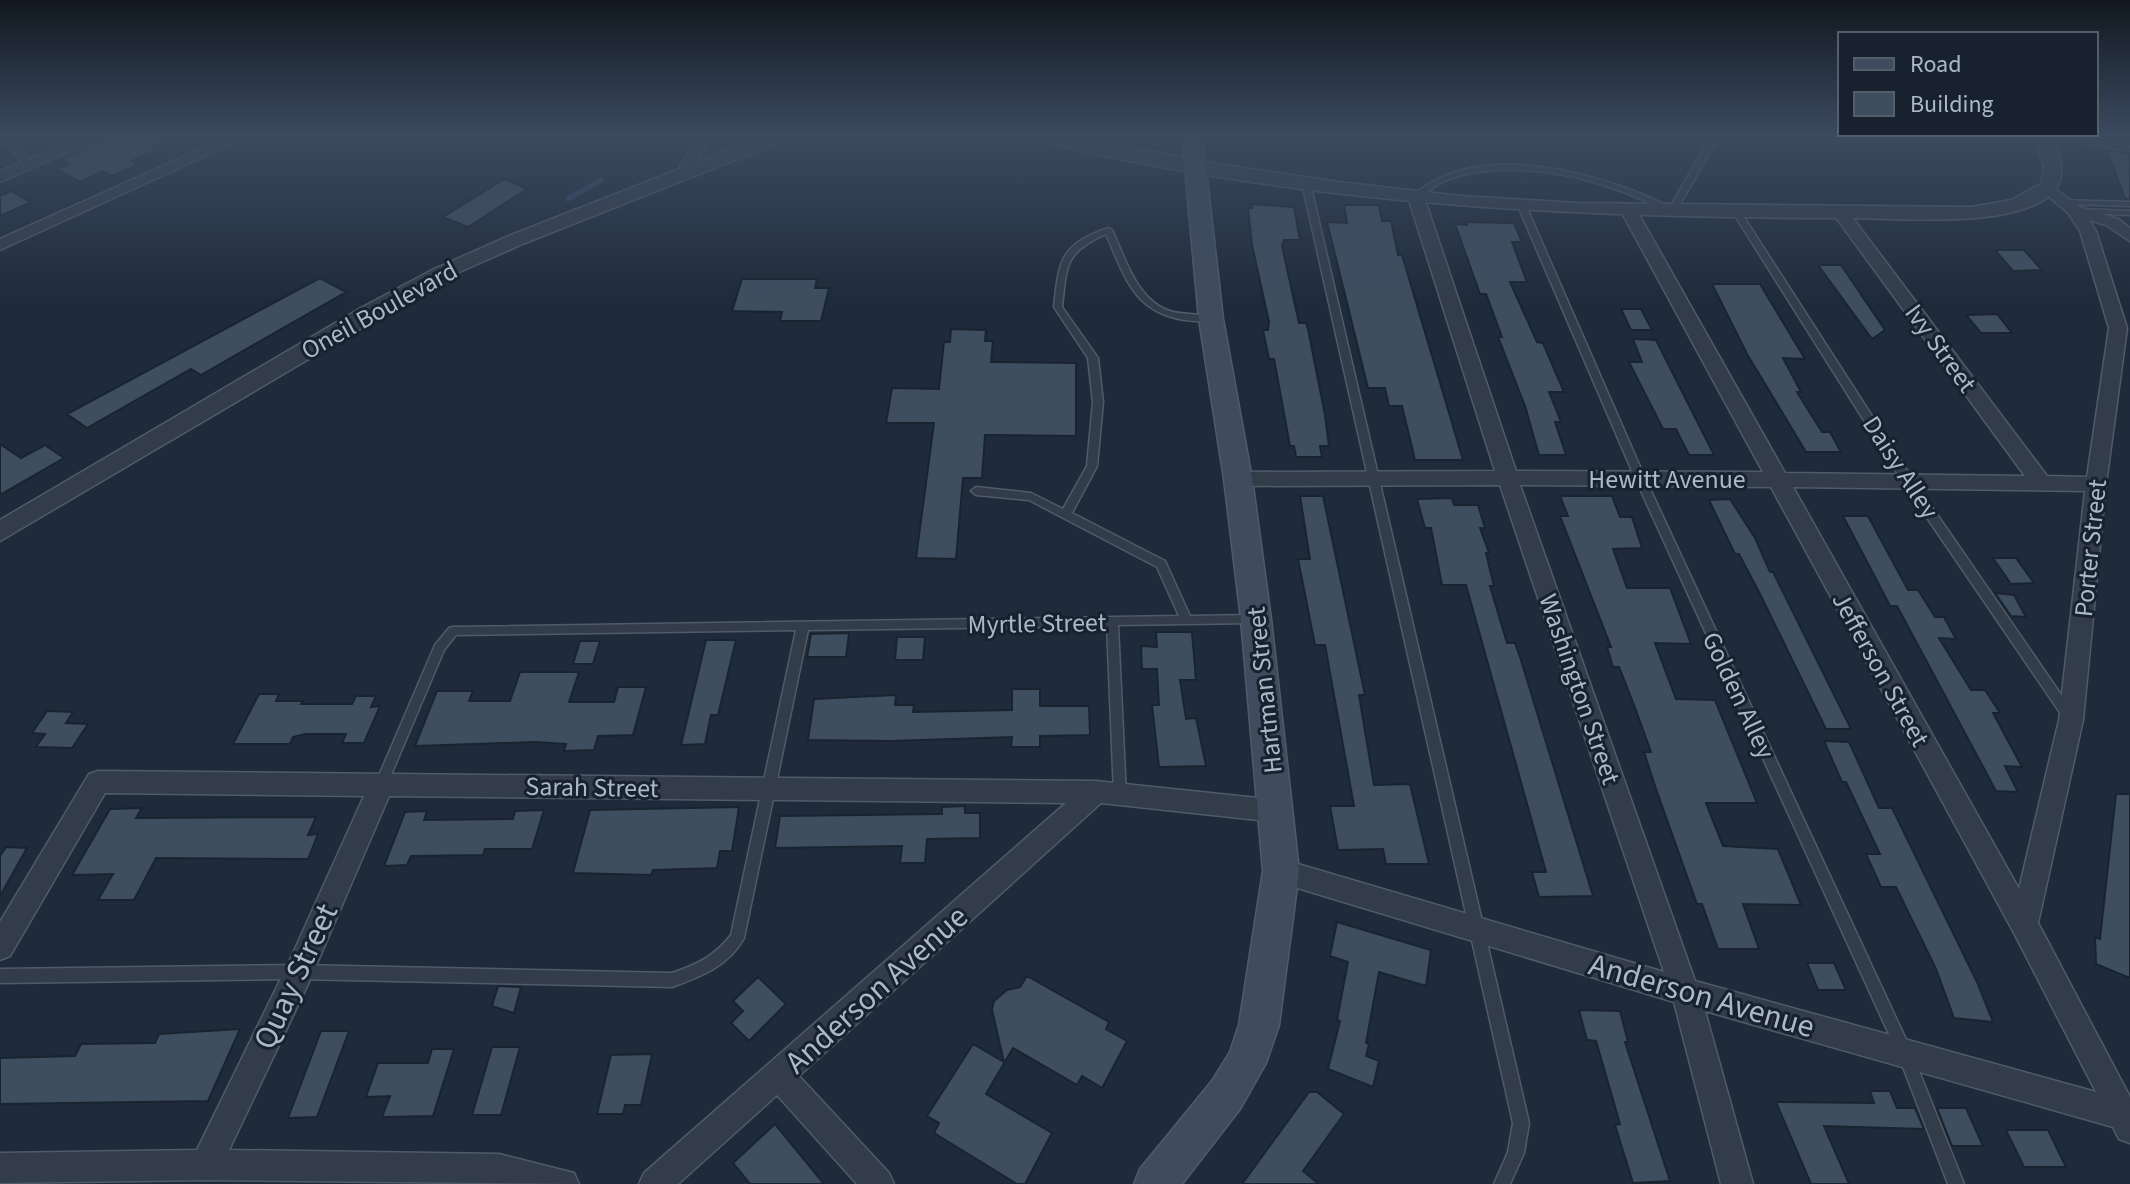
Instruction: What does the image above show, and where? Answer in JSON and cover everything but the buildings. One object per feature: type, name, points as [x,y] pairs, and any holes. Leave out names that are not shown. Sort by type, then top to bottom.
[{"type":"main road","name":"Hartman Street","points":[[1155,1184],[1226,1095],[1246,1063],[1259,1025],[1281,871],[1256,619],[1238,479],[1211,319],[1198,190]]},
{"type":"street","points":[[0,245],[121,190]]},
{"type":"street","name":"Oneil Boulevard","points":[[0,532],[366,314],[441,273],[641,190]]},
{"type":"street","points":[[1363,190],[1522,206],[1629,211],[1971,213],[2062,200],[2112,222],[2130,236]]},
{"type":"street","points":[[2058,190],[2062,200]]},
{"type":"street","name":"Washington Street","points":[[1416,197],[1508,479],[1685,992],[1737,1184]]},
{"type":"street","name":"Porter Street","points":[[2024,924],[2071,720],[2096,484],[2118,328],[2088,231],[2062,200]]},
{"type":"street","name":"Jefferson Street","points":[[1629,211],[2024,924],[2127,1122]]},
{"type":"street","name":"Ivy Street","points":[[1840,212],[2041,483]]},
{"type":"street","name":"Hewitt Avenue","points":[[1238,479],[1640,478],[2096,484]]},
{"type":"street","name":"Sarah Street","points":[[0,947],[98,782],[1108,793],[1277,811]]},
{"type":"street","name":"Quay Street","points":[[206,1165],[299,972],[381,785]]},
{"type":"street","name":"Anderson Avenue","points":[[655,1184],[1108,793]]},
{"type":"street","name":"Anderson Avenue","points":[[1281,871],[1685,992],[1904,1051],[2127,1122]]},
{"type":"street","points":[[779,1076],[878,1184]]},
{"type":"street","points":[[0,1168],[206,1165],[499,1169],[563,1184]]},
{"type":"lane","points":[[1308,190],[1521,1123],[1516,1153],[1502,1184]]},
{"type":"lane","points":[[1416,197],[1426,190]]},
{"type":"lane","points":[[1627,190],[1641,194],[1672,211],[1684,190]]},
{"type":"lane","points":[[2062,200],[2130,204]]},
{"type":"lane","points":[[2062,200],[2130,213]]},
{"type":"lane","name":"Golden Alley","points":[[1522,206],[1640,478],[1904,1051],[1956,1184]]},
{"type":"lane","name":"Daisy Alley","points":[[1736,211],[1908,481],[2071,720]]},
{"type":"lane","points":[[1065,516],[1092,466],[1098,402],[1093,358],[1058,307],[1064,259],[1077,243],[1108,230],[1140,296],[1151,309],[1170,317],[1211,319]]},
{"type":"lane","points":[[976,491],[1031,497],[1161,564],[1186,620]]},
{"type":"lane","name":"Myrtle Street","points":[[381,785],[439,648],[453,631],[1256,619]]},
{"type":"lane","points":[[1108,793],[1112,621]]},
{"type":"lane","points":[[0,976],[299,972],[672,980],[703,970],[725,955],[737,938],[803,626]]},
{"type":"waterway","points":[[568,199],[583,190]]}]
